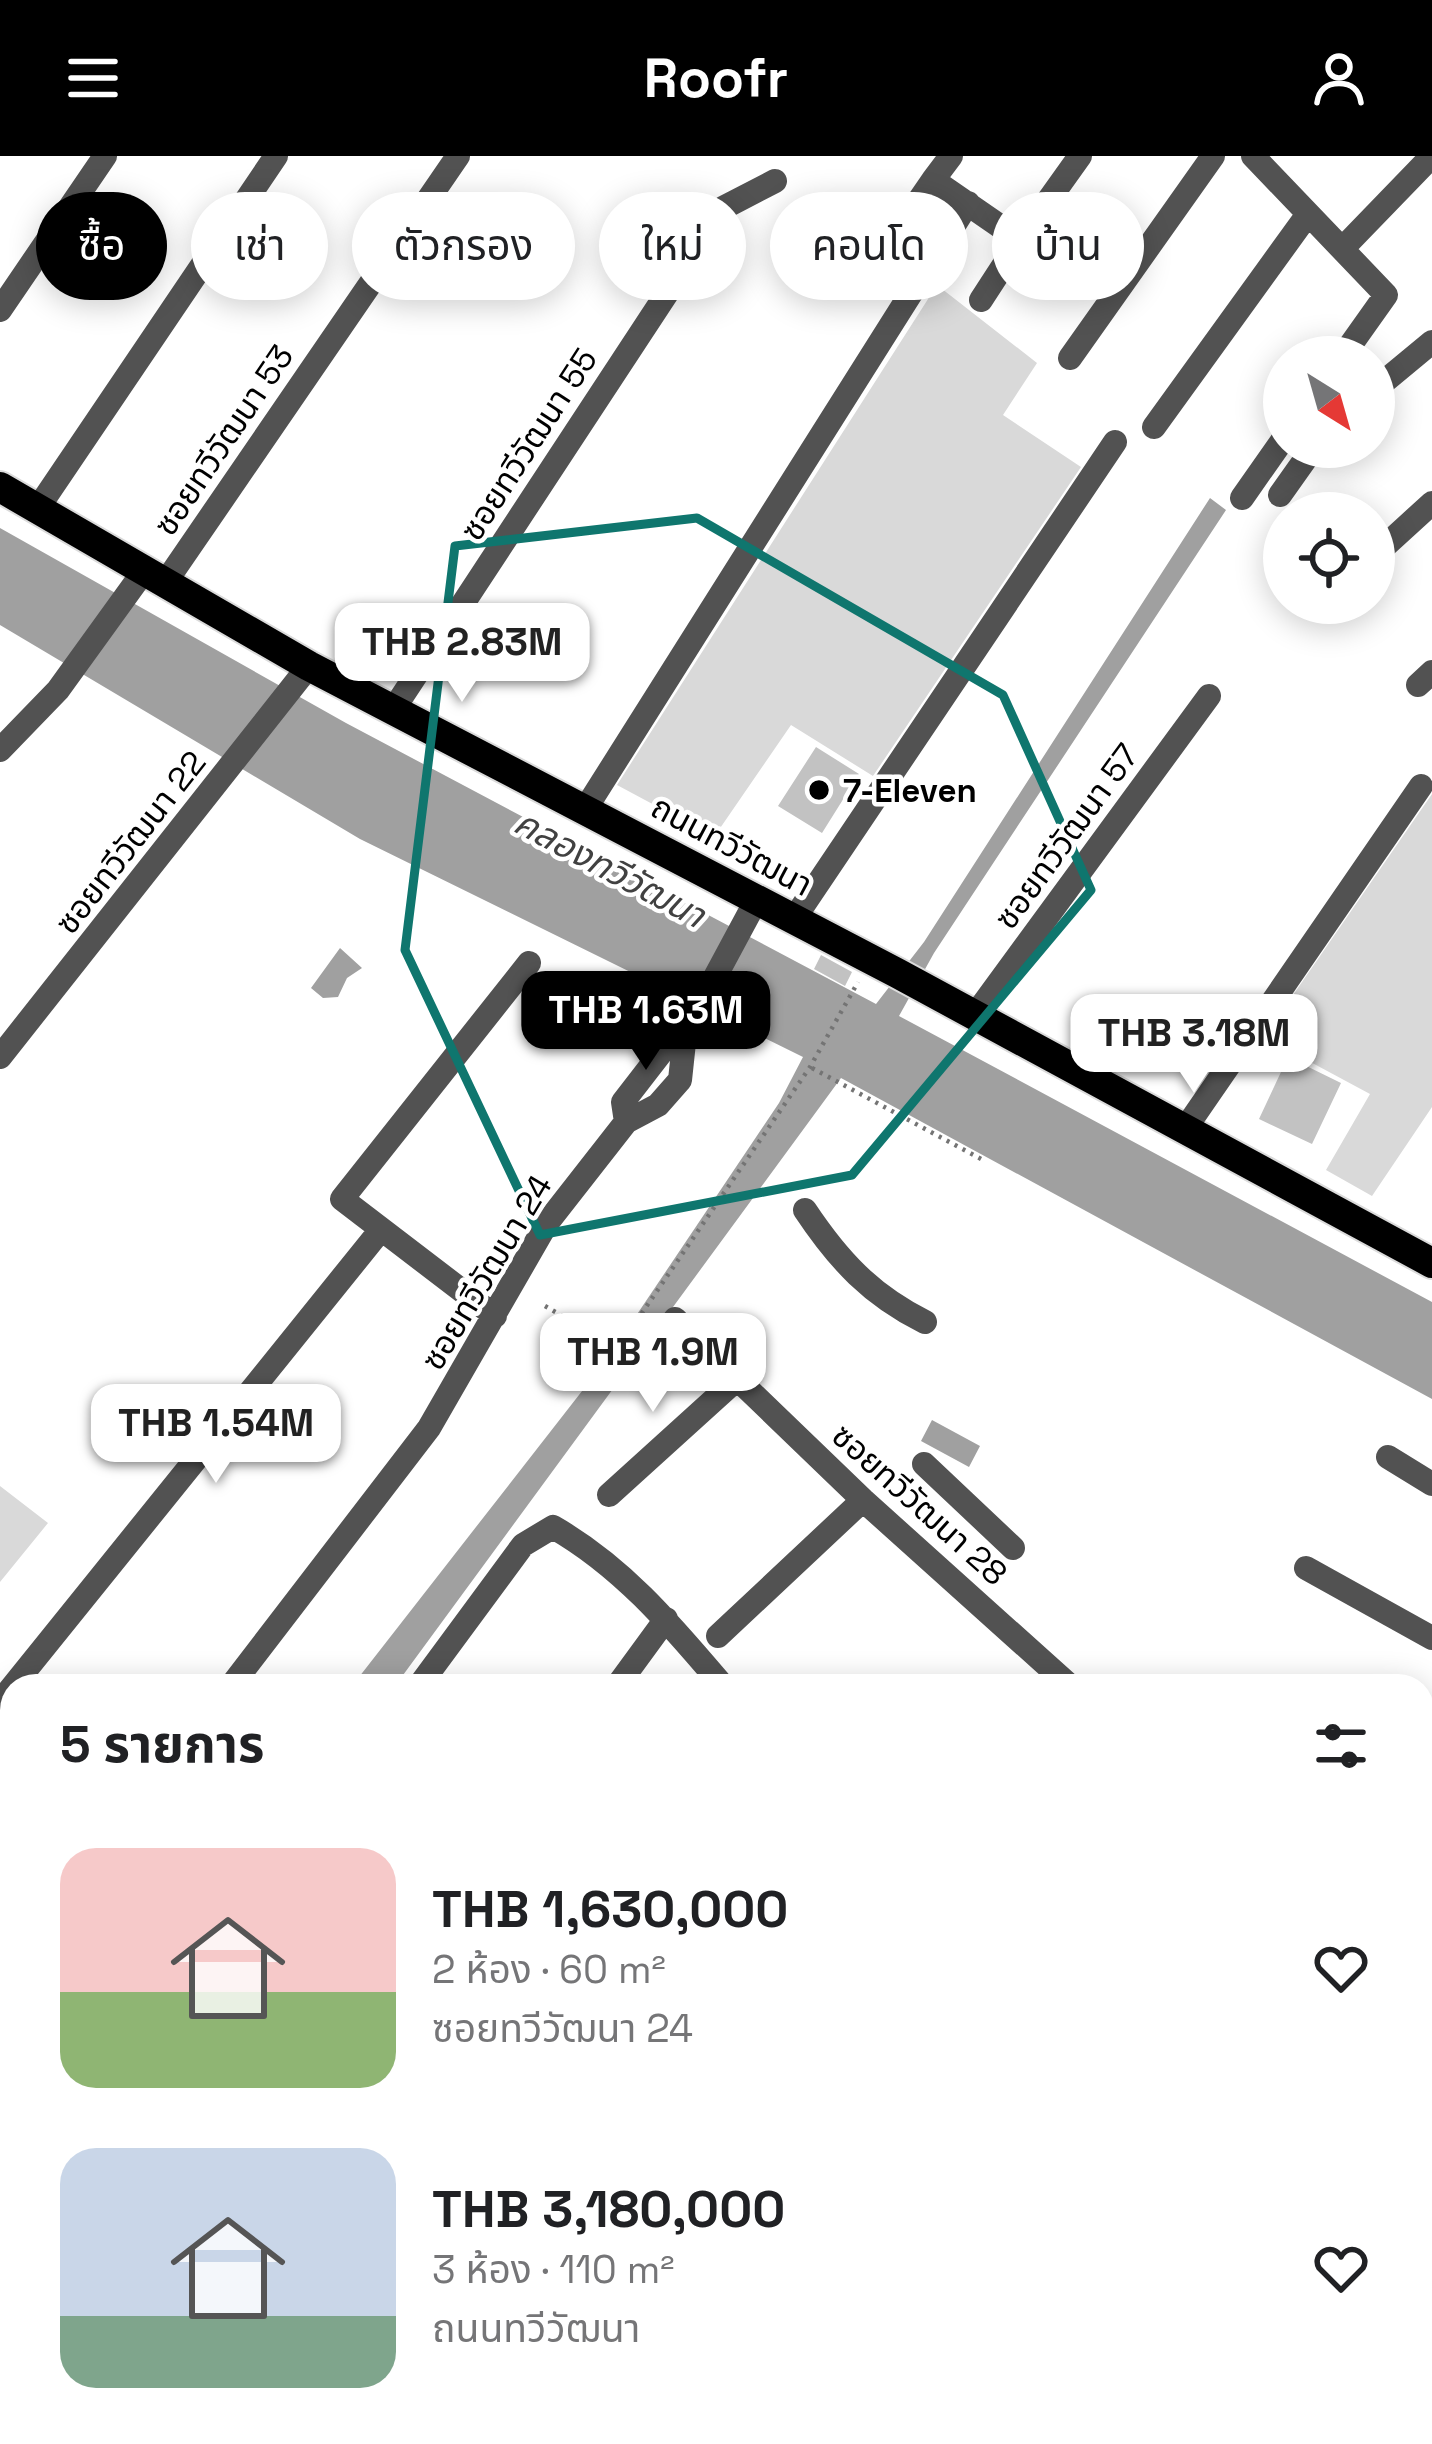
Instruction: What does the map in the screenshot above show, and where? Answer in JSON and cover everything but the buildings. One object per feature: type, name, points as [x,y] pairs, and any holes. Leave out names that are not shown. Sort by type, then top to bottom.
[{"type":"main road","name":"ถนนทวีวัฒนา","points":[[0,487],[145,583],[395,707],[1432,1263]]},
{"type":"street","points":[[0,310],[105,156]]},
{"type":"street","points":[[38,508],[276,156]]},
{"type":"street","name":"ซอยทวีวัฒนา 53","points":[[0,751],[58,690],[145,583],[458,156]]},
{"type":"street","points":[[925,192],[951,156]]},
{"type":"street","points":[[1054,192],[1080,156]]},
{"type":"street","points":[[1070,358],[1213,156]]},
{"type":"street","points":[[1342,249],[1432,156]]},
{"type":"street","points":[[1264,160],[1386,295],[1357,336]]},
{"type":"street","points":[[933,180],[951,192]]},
{"type":"street","name":"ซอยทวีวัฒนา 55","points":[[395,707],[723,208],[776,181]]},
{"type":"street","points":[[968,203],[992,220]]},
{"type":"street","points":[[1154,427],[1308,214]]},
{"type":"street","points":[[981,300],[992,283]]},
{"type":"street","points":[[586,808],[905,300]]},
{"type":"street","points":[[1395,372],[1432,342]]},
{"type":"street","points":[[794,919],[1115,442]]},
{"type":"street","points":[[1242,498],[1263,468]]},
{"type":"street","points":[[1395,536],[1432,502]]},
{"type":"street","name":"ซอยทวีวัฒนา 22","points":[[0,1058],[309,666]]},
{"type":"street","name":"ซอยทวีวัฒนา 57","points":[[975,1015],[1209,696]]},
{"type":"street","points":[[1185,1129],[1421,786]]},
{"type":"street","name":"ซอยทวีวัฒนา 24","points":[[240,1674],[429,1428],[547,1223],[626,1122],[623,1102],[691,1023],[757,899]]},
{"type":"street","points":[[495,1316],[379,1232],[342,1199],[529,963]]},
{"type":"street","points":[[805,1210],[855,1277],[885,1302],[926,1322]]},
{"type":"street","points":[[23,1674],[379,1232]]},
{"type":"street","name":"ซอยทวีวัฒนา 28","points":[[675,1319],[863,1500],[1057,1674]]},
{"type":"street","points":[[609,1495],[737,1379]]},
{"type":"street","points":[[1388,1457],[1432,1484]]},
{"type":"street","points":[[924,1464],[1013,1548]]},
{"type":"street","points":[[718,1636],[863,1500]]},
{"type":"street","points":[[428,1674],[523,1545],[539,1531],[553,1527],[586,1546],[666,1619],[713,1674]]},
{"type":"street","points":[[1306,1568],[1432,1638]]},
{"type":"street","points":[[626,1674],[666,1619]]},
{"type":"path","points":[[545,1306],[617,1348],[812,1066],[858,982]]},
{"type":"path","points":[[812,1066],[982,1159]]},
{"type":"highlighted area","points":[[697,518],[1003,695],[1091,890],[852,1175],[540,1235],[405,950],[455,546]]},
{"type":"shaded area","points":[[927,300],[956,300],[1037,363],[1003,415],[1081,467],[873,776],[791,725],[714,837],[617,785]]},
{"type":"shaded area","points":[[1432,794],[1432,1107],[1372,1196],[1326,1170],[1370,1094],[1264,1037]]},
{"type":"shaded area","points":[[0,1486],[48,1523],[0,1582]]},
{"type":"water","name":"คลองทวีวัฒนา","points":[[1210,498],[1226,510],[934,953],[899,1016],[1432,1302],[1432,1399],[841,1078],[404,1674],[361,1674],[607,1359],[779,1103],[803,1057],[360,839],[0,625],[0,528],[346,723],[876,1004],[924,942]]},
{"type":"water","points":[[340,948],[362,968],[347,978],[338,997],[323,998],[311,988]]},
{"type":"water","points":[[932,1420],[980,1446],[969,1467],[921,1441]]},
{"type":"place","name":"7-Eleven","points":[[819,790]]}]
